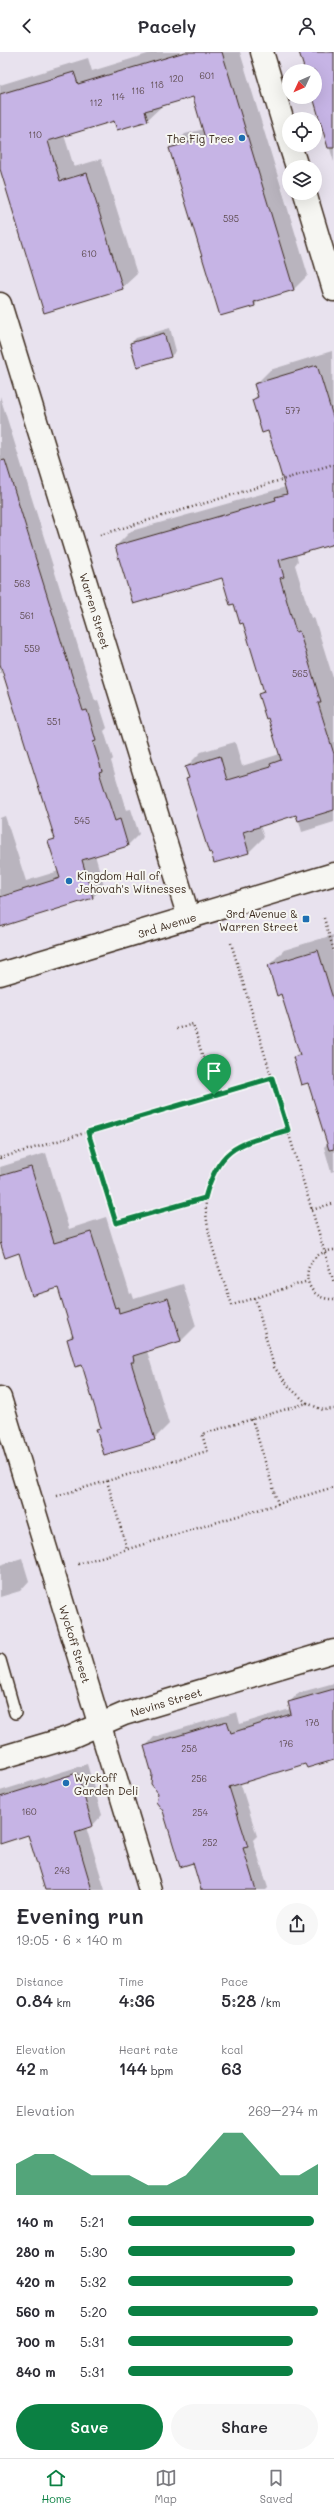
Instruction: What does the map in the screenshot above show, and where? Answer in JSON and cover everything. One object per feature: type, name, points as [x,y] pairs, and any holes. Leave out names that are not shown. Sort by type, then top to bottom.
[{"type":"street","points":[[262,52],[282,119]]},
{"type":"street","points":[[307,200],[334,290]]},
{"type":"street","name":"Warren Street","points":[[0,304],[189,918]]},
{"type":"street","name":"3rd Avenue","points":[[0,974],[334,874]]},
{"type":"street","name":"Wyckoff Street","points":[[0,1398],[150,1890]]},
{"type":"street","name":"Nevins Street","points":[[0,1758],[71,1737],[124,1714],[334,1651]]},
{"type":"lane","points":[[0,1660],[15,1713]]},
{"type":"path","points":[[100,535],[334,464]]},
{"type":"path","points":[[324,918],[334,951]]},
{"type":"path","points":[[231,943],[334,1283]]},
{"type":"path","points":[[176,1029],[193,1024],[214,1095]]},
{"type":"path","points":[[0,1158],[272,1078]]},
{"type":"path","points":[[288,1130],[239,1144],[228,1152],[218,1164],[210,1180],[205,1198],[208,1229],[232,1305],[308,1281]]},
{"type":"path","points":[[88,1132],[116,1223],[205,1198]]},
{"type":"path","points":[[312,1210],[334,1203]]},
{"type":"path","points":[[334,1250],[324,1251],[310,1263],[307,1272],[308,1281],[312,1290],[320,1296],[334,1299]]},
{"type":"path","points":[[255,1298],[274,1367],[290,1388],[306,1403],[323,1410],[334,1409]]},
{"type":"path","points":[[57,1496],[207,1451],[202,1434],[306,1403]]},
{"type":"path","points":[[252,1419],[278,1504]]},
{"type":"path","points":[[107,1481],[127,1549]]},
{"type":"path","points":[[78,1564],[334,1487]]},
{"type":"building","points":[[185,52],[222,52],[294,290],[254,302],[255,306],[220,316],[169,148],[205,138],[193,97],[145,111],[148,121],[117,130],[114,121],[48,141],[60,181],[87,173],[123,289],[44,313],[0,169],[0,94],[74,72],[78,84]]},
{"type":"building","points":[[299,52],[334,52],[334,148],[328,148],[322,128],[322,112],[317,112],[315,104],[322,104],[322,64],[303,64]]},
{"type":"building","points":[[164,333],[171,357],[137,367],[130,343]]},
{"type":"building","points":[[317,365],[334,420],[334,544],[279,560],[284,577],[280,578],[296,632],[299,631],[310,666],[321,703],[318,703],[334,754],[334,810],[298,821],[296,815],[243,832],[249,853],[214,863],[211,852],[209,853],[186,779],[189,778],[185,767],[220,756],[227,780],[271,767],[270,764],[281,760],[268,718],[266,719],[258,694],[264,692],[243,623],[240,624],[234,604],[230,605],[222,578],[133,604],[115,546],[276,500],[275,497],[287,494],[268,431],[262,433],[252,400],[258,397],[254,384]]},
{"type":"building","points":[[5,460],[83,711],[87,710],[96,741],[93,742],[102,771],[99,772],[115,821],[120,819],[128,846],[82,860],[93,898],[0,927],[0,897],[60,878],[48,841],[55,839],[0,664],[0,461]]},
{"type":"building","points":[[318,950],[334,1002],[334,1149],[329,1150],[308,1083],[301,1085],[293,1057],[300,1055],[281,994],[277,996],[268,965]]},
{"type":"building","points":[[31,1167],[54,1243],[91,1232],[115,1308],[118,1307],[119,1313],[168,1298],[181,1341],[133,1356],[134,1362],[131,1362],[155,1440],[104,1455],[96,1429],[101,1428],[82,1365],[75,1367],[67,1339],[73,1337],[58,1288],[32,1296],[19,1253],[5,1258],[0,1242],[0,1176]]},
{"type":"building","points":[[334,1689],[334,1760],[307,1768],[305,1764],[229,1787],[248,1847],[243,1848],[256,1890],[201,1890],[193,1863],[180,1867],[163,1811],[156,1802],[158,1793],[151,1784],[152,1774],[144,1746],[227,1721],[231,1733],[291,1714],[288,1702]]},
{"type":"building","points":[[77,1773],[93,1826],[75,1832],[92,1890],[45,1890],[28,1835],[0,1844],[0,1797]]},
{"type":"place","name":"The Fig Tree","points":[[242,138]]},
{"type":"place","name":"Kingdom Hall of Jehovah's Witnesses","points":[[69,881]]},
{"type":"place","name":"3rd Avenue & Warren Street","points":[[306,919]]},
{"type":"place","name":"Wyckoff Garden Deli","points":[[66,1783]]},
{"type":"route","points":[[272,1078],[288,1130],[239,1144],[228,1152],[218,1164],[210,1180],[205,1198],[116,1223],[88,1132],[214,1095],[272,1078]]}]
